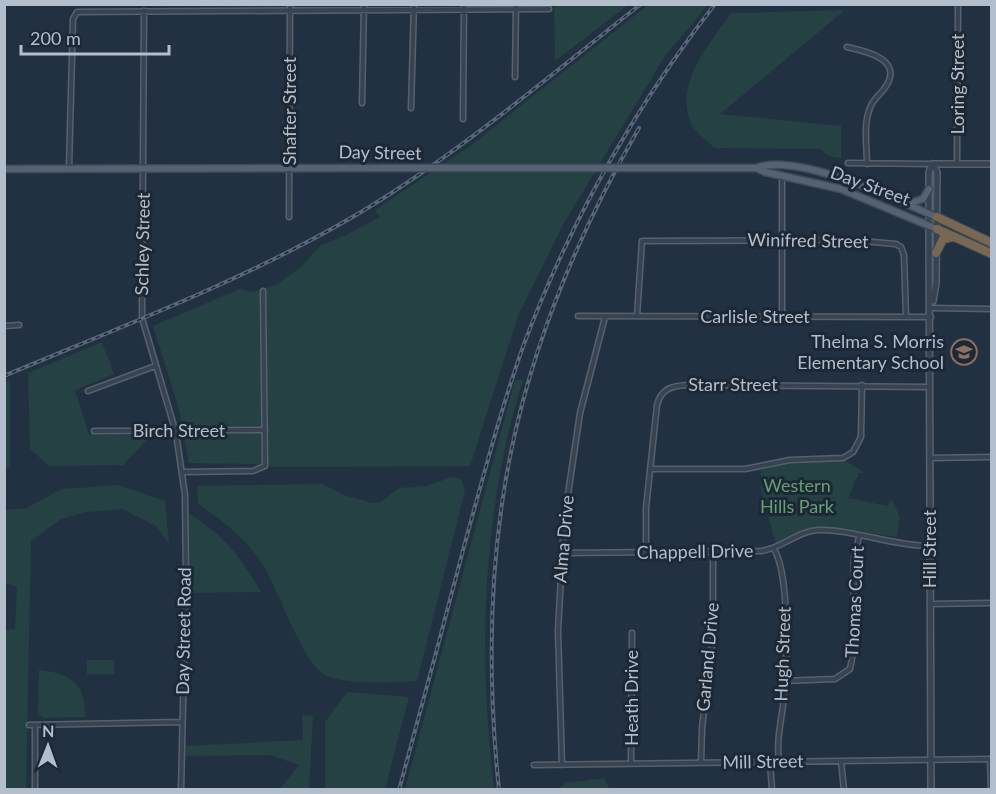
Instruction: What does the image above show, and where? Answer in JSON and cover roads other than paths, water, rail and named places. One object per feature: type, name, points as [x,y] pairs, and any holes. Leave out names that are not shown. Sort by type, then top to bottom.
[{"type":"highway","points":[[933,216],[992,243]]},
{"type":"highway","points":[[933,227],[992,254]]},
{"type":"highway","points":[[936,253],[943,239],[955,237]]},
{"type":"main road","name":"Day Street","points":[[4,169],[756,168],[765,165],[821,173],[864,186],[933,216]]},
{"type":"main road","name":"Day Street","points":[[756,168],[842,189],[933,227]]},
{"type":"main road","points":[[905,204],[923,199],[929,189]]},
{"type":"street","name":"Loring Street","points":[[957,164],[958,4]]},
{"type":"street","points":[[69,168],[74,15],[81,12],[290,7],[549,9]]},
{"type":"street","name":"Shafter Street","points":[[290,7],[290,217]]},
{"type":"street","points":[[362,104],[364,7]]},
{"type":"street","points":[[411,108],[414,7]]},
{"type":"street","points":[[462,119],[464,7]]},
{"type":"street","points":[[515,77],[516,7]]},
{"type":"street","name":"Schley Street","points":[[144,11],[142,318],[175,431],[182,472]]},
{"type":"street","points":[[847,47],[874,53],[886,63],[889,74],[884,89],[873,101],[867,118],[867,164]]},
{"type":"street","name":"Day Street","points":[[848,163],[992,164]]},
{"type":"street","name":"Hill Street","points":[[932,164],[929,189],[933,216]]},
{"type":"street","name":"Hill Street","points":[[932,164],[937,172],[933,216],[931,308],[930,759],[932,789]]},
{"type":"street","points":[[782,175],[782,317]]},
{"type":"street","name":"Hill Street","points":[[931,308],[936,283],[933,227]]},
{"type":"street","name":"Winifred Street","points":[[637,316],[642,241],[781,239],[849,240],[899,245],[905,260],[906,317]]},
{"type":"street","points":[[182,472],[261,469],[265,466],[267,457],[263,291]]},
{"type":"street","points":[[931,308],[992,309]]},
{"type":"street","name":"Carlisle Street","points":[[578,316],[931,317]]},
{"type":"street","name":"Alma Drive","points":[[562,765],[558,663],[561,553],[575,440],[605,316]]},
{"type":"street","points":[[4,326],[19,325]]},
{"type":"street","points":[[88,391],[155,366]]},
{"type":"street","points":[[650,469],[745,470],[790,460],[843,458],[856,448],[861,437],[862,386]]},
{"type":"street","name":"Starr Street","points":[[646,552],[650,469],[657,402],[664,392],[672,387],[931,387]]},
{"type":"street","name":"Birch Street","points":[[94,431],[265,430]]},
{"type":"street","points":[[930,458],[992,457]]},
{"type":"street","name":"Day Street Road","points":[[181,789],[186,579],[182,472]]},
{"type":"street","name":"Chappell Drive","points":[[561,553],[713,552],[774,549],[813,531],[908,546],[930,546]]},
{"type":"street","name":"Thomas Court","points":[[784,681],[835,679],[844,675],[852,665],[854,558],[859,537]]},
{"type":"street","name":"Hugh Street","points":[[774,549],[785,580],[784,681],[777,735],[780,761]]},
{"type":"street","name":"Garland Drive","points":[[701,762],[702,728],[713,637],[713,552]]},
{"type":"street","points":[[930,604],[992,603]]},
{"type":"street","name":"Heath Drive","points":[[631,763],[632,633]]},
{"type":"street","points":[[29,725],[182,723]]},
{"type":"street","points":[[34,789],[35,724]]},
{"type":"street","points":[[991,759],[991,789]]},
{"type":"street","name":"Mill Street","points":[[534,765],[991,759]]},
{"type":"street","points":[[841,760],[844,789]]},
{"type":"street","points":[[770,762],[772,789]]},
{"type":"railway","points":[[4,376],[271,261],[356,215],[466,141],[641,4]]},
{"type":"railway","points":[[399,790],[493,441],[524,344],[542,299],[562,254],[607,167],[658,83],[715,4]]},
{"type":"railway","points":[[499,790],[492,699],[492,612],[499,528],[512,447],[532,367],[560,288],[596,209],[639,128]]},
{"type":"place","name":"Thelma S. Morris Elementary School","points":[[964,352]]},
{"type":"park label","name":"Western Hills Park","points":[[797,496]]}]
